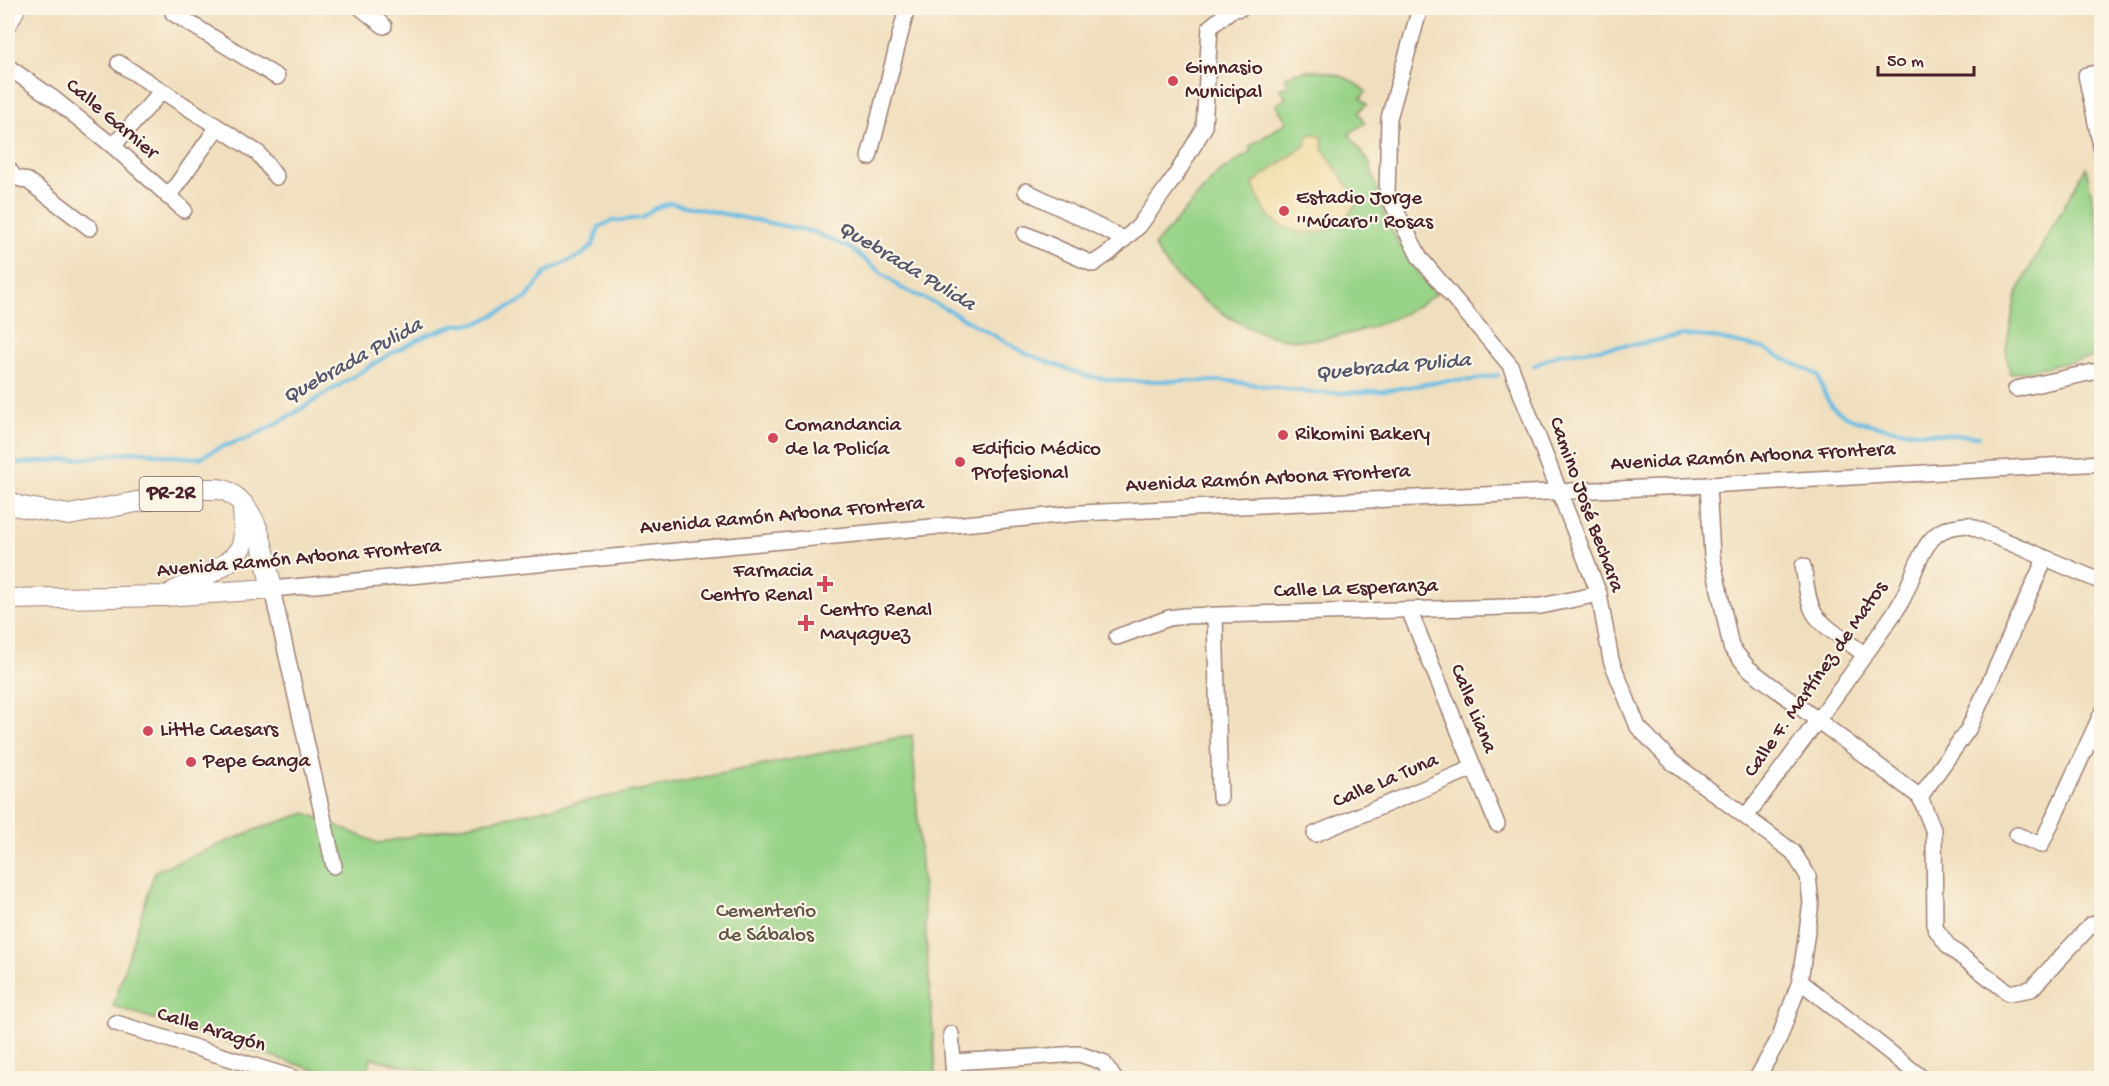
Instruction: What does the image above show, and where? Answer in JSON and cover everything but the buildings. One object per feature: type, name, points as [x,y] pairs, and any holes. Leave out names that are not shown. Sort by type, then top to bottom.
[{"type":"main road","points":[[8,22],[15,8]]},
{"type":"main road","name":"PR-2R","points":[[8,501],[17,506],[69,514],[204,489],[226,490],[243,504]]},
{"type":"main road","points":[[243,504],[256,524],[272,589]]},
{"type":"main road","points":[[164,596],[225,565],[239,552],[243,542],[243,504]]},
{"type":"main road","name":"Avenida Ramón Arbona Frontera","points":[[8,599],[164,596],[272,589]]},
{"type":"street","points":[[175,8],[173,13],[277,77]]},
{"type":"street","points":[[361,8],[384,26]]},
{"type":"street","points":[[869,157],[907,8]]},
{"type":"street","points":[[1025,234],[1093,264],[1139,226],[1176,175],[1204,128],[1210,27],[1231,10],[1241,8]]},
{"type":"street","name":"Camino José Bechara","points":[[1420,8],[1389,118],[1387,193],[1420,258],[1508,362],[1599,594],[1611,660],[1638,727],[1672,762],[1793,852],[1808,876],[1811,903],[1800,981],[1779,1039],[1757,1078]]},
{"type":"street","points":[[119,63],[258,153],[276,177]]},
{"type":"street","name":"Calle Garnier","points":[[8,68],[54,99],[113,146],[184,210]]},
{"type":"street","points":[[2102,72],[2086,75],[2102,151]]},
{"type":"street","points":[[113,146],[161,92]]},
{"type":"street","points":[[168,197],[217,128]]},
{"type":"street","points":[[8,168],[14,177],[28,181],[90,228]]},
{"type":"street","points":[[1026,191],[1124,239]]},
{"type":"street","points":[[2016,389],[2102,370]]},
{"type":"street","name":"Avenida Ramón Arbona Frontera","points":[[272,589],[1080,513],[1708,485],[2102,463]]},
{"type":"street","points":[[1708,485],[1712,556],[1731,647],[1748,668],[1920,797],[1934,832],[1935,928],[1949,947],[2009,993],[2031,989],[2091,925],[2102,922]]},
{"type":"street","name":"Calle F. Martínez de Matos","points":[[1746,816],[1819,722],[1899,606],[1929,541],[1941,530],[1968,525],[2102,582]]},
{"type":"street","points":[[1920,797],[1969,728],[2045,559]]},
{"type":"street","points":[[1803,566],[1808,595],[1815,614],[1826,626],[1864,654]]},
{"type":"street","points":[[272,589],[334,866]]},
{"type":"street","name":"Calle La Esperanza","points":[[1117,637],[1169,618],[1541,606],[1599,594]]},
{"type":"street","name":"Calle Liana","points":[[1409,610],[1497,824]]},
{"type":"street","points":[[1215,616],[1220,797]]},
{"type":"street","points":[[2017,835],[2041,845],[2096,739],[2102,713]]},
{"type":"street","name":"Calle La Tuna","points":[[1315,834],[1473,768]]},
{"type":"street","points":[[1800,981],[1922,1078]]},
{"type":"street","name":"Calle Aragón","points":[[116,1023],[255,1072],[293,1078]]},
{"type":"street","points":[[951,1034],[954,1078]]},
{"type":"street","points":[[953,1062],[1079,1054],[1103,1062],[1114,1078]]},
{"type":"green space","name":"Estadio Jorge ''Múcaro'' Rosas","points":[[1318,70],[1350,80],[1366,92],[1361,98],[1367,105],[1358,112],[1365,123],[1349,134],[1370,164],[1386,221],[1415,268],[1436,294],[1401,315],[1362,330],[1322,339],[1281,338],[1252,329],[1206,302],[1180,280],[1154,246],[1217,174],[1252,151],[1249,147],[1287,122],[1276,105],[1286,98],[1280,89],[1289,84],[1285,77],[1296,72]]},
{"type":"green space","points":[[2086,167],[2101,244],[2101,356],[2010,374],[2006,349],[2016,296]]},
{"type":"green space","name":"Cementerio de Sábalos","points":[[912,735],[936,1078],[454,1078],[371,1058],[367,1078],[340,1078],[113,1006],[155,871],[260,828],[306,813],[378,843]]},
{"type":"sand","points":[[1313,134],[1322,138],[1322,148],[1358,201],[1337,225],[1320,232],[1304,232],[1289,229],[1275,222],[1262,205],[1253,183],[1306,145],[1307,138]]},
{"type":"waterway","name":"Quebrada Pulida","points":[[8,464],[89,458],[137,451],[200,458],[221,447],[251,437],[283,420],[390,354],[425,336],[456,325],[478,323],[527,298],[546,272],[583,254],[593,245],[599,227],[612,221],[642,218],[655,208],[670,203],[814,232],[850,248],[901,288],[943,307],[1027,354],[1086,376],[1120,381],[1230,381],[1313,393],[1349,393],[1383,391],[1498,375]]},
{"type":"waterway","name":"Quebrada Pulida","points":[[1534,366],[1558,354],[1638,344],[1683,335],[1709,337],[1762,348],[1818,375],[1822,389],[1831,405],[1846,416],[1903,431],[1979,436]]},
{"type":"place","name":"Gimnasio Municipal","points":[[1173,81]]},
{"type":"place","name":"Estadio Jorge ''Múcaro'' Rosas","points":[[1284,211]]},
{"type":"place","name":"Rikomini Bakery","points":[[1283,435]]},
{"type":"place","name":"Comandancia de la Policía","points":[[773,438]]},
{"type":"place","name":"Edificio Médico Profesional","points":[[960,462]]},
{"type":"place","name":"Farmacia Centro Renal","points":[[825,584]]},
{"type":"place","name":"Centro Renal Mayaguez","points":[[806,623]]},
{"type":"place","name":"Little Caesars","points":[[148,731]]},
{"type":"place","name":"Pepe Ganga","points":[[191,762]]}]
